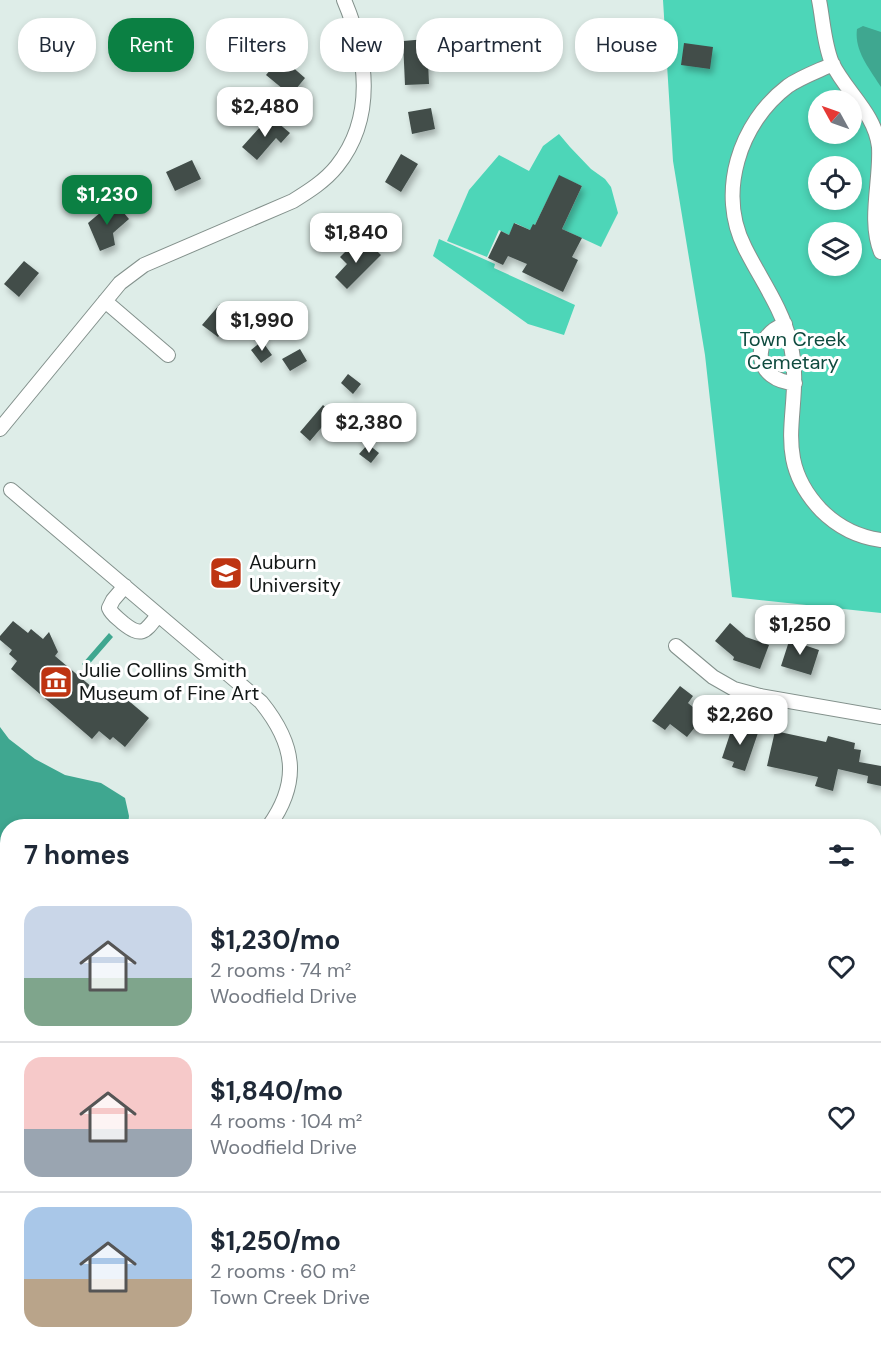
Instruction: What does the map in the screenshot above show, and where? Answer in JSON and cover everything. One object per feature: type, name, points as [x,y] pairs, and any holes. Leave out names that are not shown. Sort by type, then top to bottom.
[{"type":"street","points":[[0,429],[120,283],[144,265],[293,201],[316,186],[336,167],[351,145],[362,119],[363,75],[360,46],[344,0]]},
{"type":"street","points":[[820,4],[833,64],[868,115],[879,147],[876,225],[881,252]]},
{"type":"street","points":[[833,64],[789,86],[770,104],[750,129],[740,152],[734,176],[734,216],[745,248],[766,284],[785,324],[794,359],[791,451],[795,470],[812,500],[838,524],[856,534],[881,540]]},
{"type":"street","points":[[105,301],[168,355]]},
{"type":"street","points":[[785,324],[775,327],[767,334],[760,353],[767,372],[775,379],[795,383]]},
{"type":"street","points":[[11,490],[261,702],[286,740],[291,765],[288,783],[279,811],[274,819]]},
{"type":"street","points":[[125,586],[109,608],[112,613],[134,632],[140,633],[147,629],[158,615]]},
{"type":"street","points":[[676,646],[713,677],[734,689],[760,696],[881,717]]},
{"type":"green space","name":"Town Creek Cemetary","points":[[663,0],[881,0],[881,613],[732,597],[705,355],[673,161],[667,72],[678,72],[678,18],[664,18]]},
{"type":"green space","points":[[559,134],[611,187],[618,213],[601,247],[562,229],[582,186],[559,176],[535,225],[530,230],[515,223],[509,235],[499,230],[487,257],[447,241],[469,190],[499,155],[529,171],[543,146]]},
{"type":"green space","points":[[439,239],[495,264],[494,268],[575,305],[564,335],[528,324],[433,256]]},
{"type":"shaded area","points":[[863,26],[881,32],[881,87],[860,52],[857,29]]},
{"type":"shaded area","points":[[109,633],[113,637],[86,668],[82,664]]},
{"type":"shaded area","points":[[0,727],[9,739],[35,759],[65,775],[101,783],[125,798],[129,816],[129,819],[0,819]]},
{"type":"building","points":[[416,40],[416,72],[428,72],[429,84],[405,85],[404,41]]},
{"type":"building","points":[[684,43],[713,47],[710,69],[681,65]]},
{"type":"building","points":[[268,72],[298,72],[305,78],[287,100],[279,94],[283,89],[266,75]]},
{"type":"building","points":[[431,108],[435,129],[412,134],[408,112]]},
{"type":"building","points":[[271,117],[290,133],[281,143],[276,138],[257,160],[242,147]]},
{"type":"building","points":[[401,154],[418,164],[401,192],[385,182]]},
{"type":"building","points":[[192,160],[201,179],[175,191],[166,172]]},
{"type":"building","points":[[559,175],[582,186],[562,229],[582,238],[572,257],[578,260],[563,292],[522,272],[527,264],[508,256],[503,265],[488,258],[501,231],[509,235],[514,223],[530,230],[533,224],[535,225]]},
{"type":"building","points":[[114,201],[129,219],[113,233],[115,245],[100,251],[88,223]]},
{"type":"building","points":[[369,243],[381,255],[347,289],[335,277],[347,264],[340,257],[352,245],[360,252]]},
{"type":"building","points":[[24,261],[39,273],[19,297],[4,284]]},
{"type":"building","points":[[220,304],[235,317],[218,337],[202,325]]},
{"type":"building","points":[[262,341],[272,355],[261,363],[251,350]]},
{"type":"building","points":[[300,349],[307,361],[290,371],[282,359]]},
{"type":"building","points":[[348,374],[361,384],[353,394],[341,383]]},
{"type":"building","points":[[323,405],[333,414],[310,441],[300,432]]},
{"type":"building","points":[[368,444],[379,453],[371,463],[359,454]]},
{"type":"building","name":"Julie Collins Smith Museum of Fine Art","points":[[13,621],[28,633],[31,629],[43,639],[49,632],[58,652],[55,656],[99,693],[102,690],[123,696],[149,718],[125,747],[113,737],[110,740],[99,731],[92,739],[11,669],[17,661],[9,654],[12,650],[0,640],[0,636]]},
{"type":"building","points":[[730,623],[746,637],[769,645],[760,669],[733,660],[734,657],[715,641]]},
{"type":"building","points":[[791,635],[803,639],[801,644],[819,650],[811,675],[781,666]]},
{"type":"building","points":[[680,686],[693,696],[688,703],[704,716],[687,737],[670,724],[665,730],[652,721]]},
{"type":"building","points":[[734,722],[759,730],[745,771],[732,767],[734,762],[722,758]]},
{"type":"building","points":[[775,731],[826,742],[828,736],[855,743],[854,749],[861,750],[859,762],[881,766],[881,786],[867,783],[868,776],[838,769],[833,791],[815,786],[818,777],[767,766]]},
{"type":"place","name":"Auburn University","points":[[226,573]]},
{"type":"place","name":"Julie Collins Smith Museum of Fine Art","points":[[56,682]]}]
